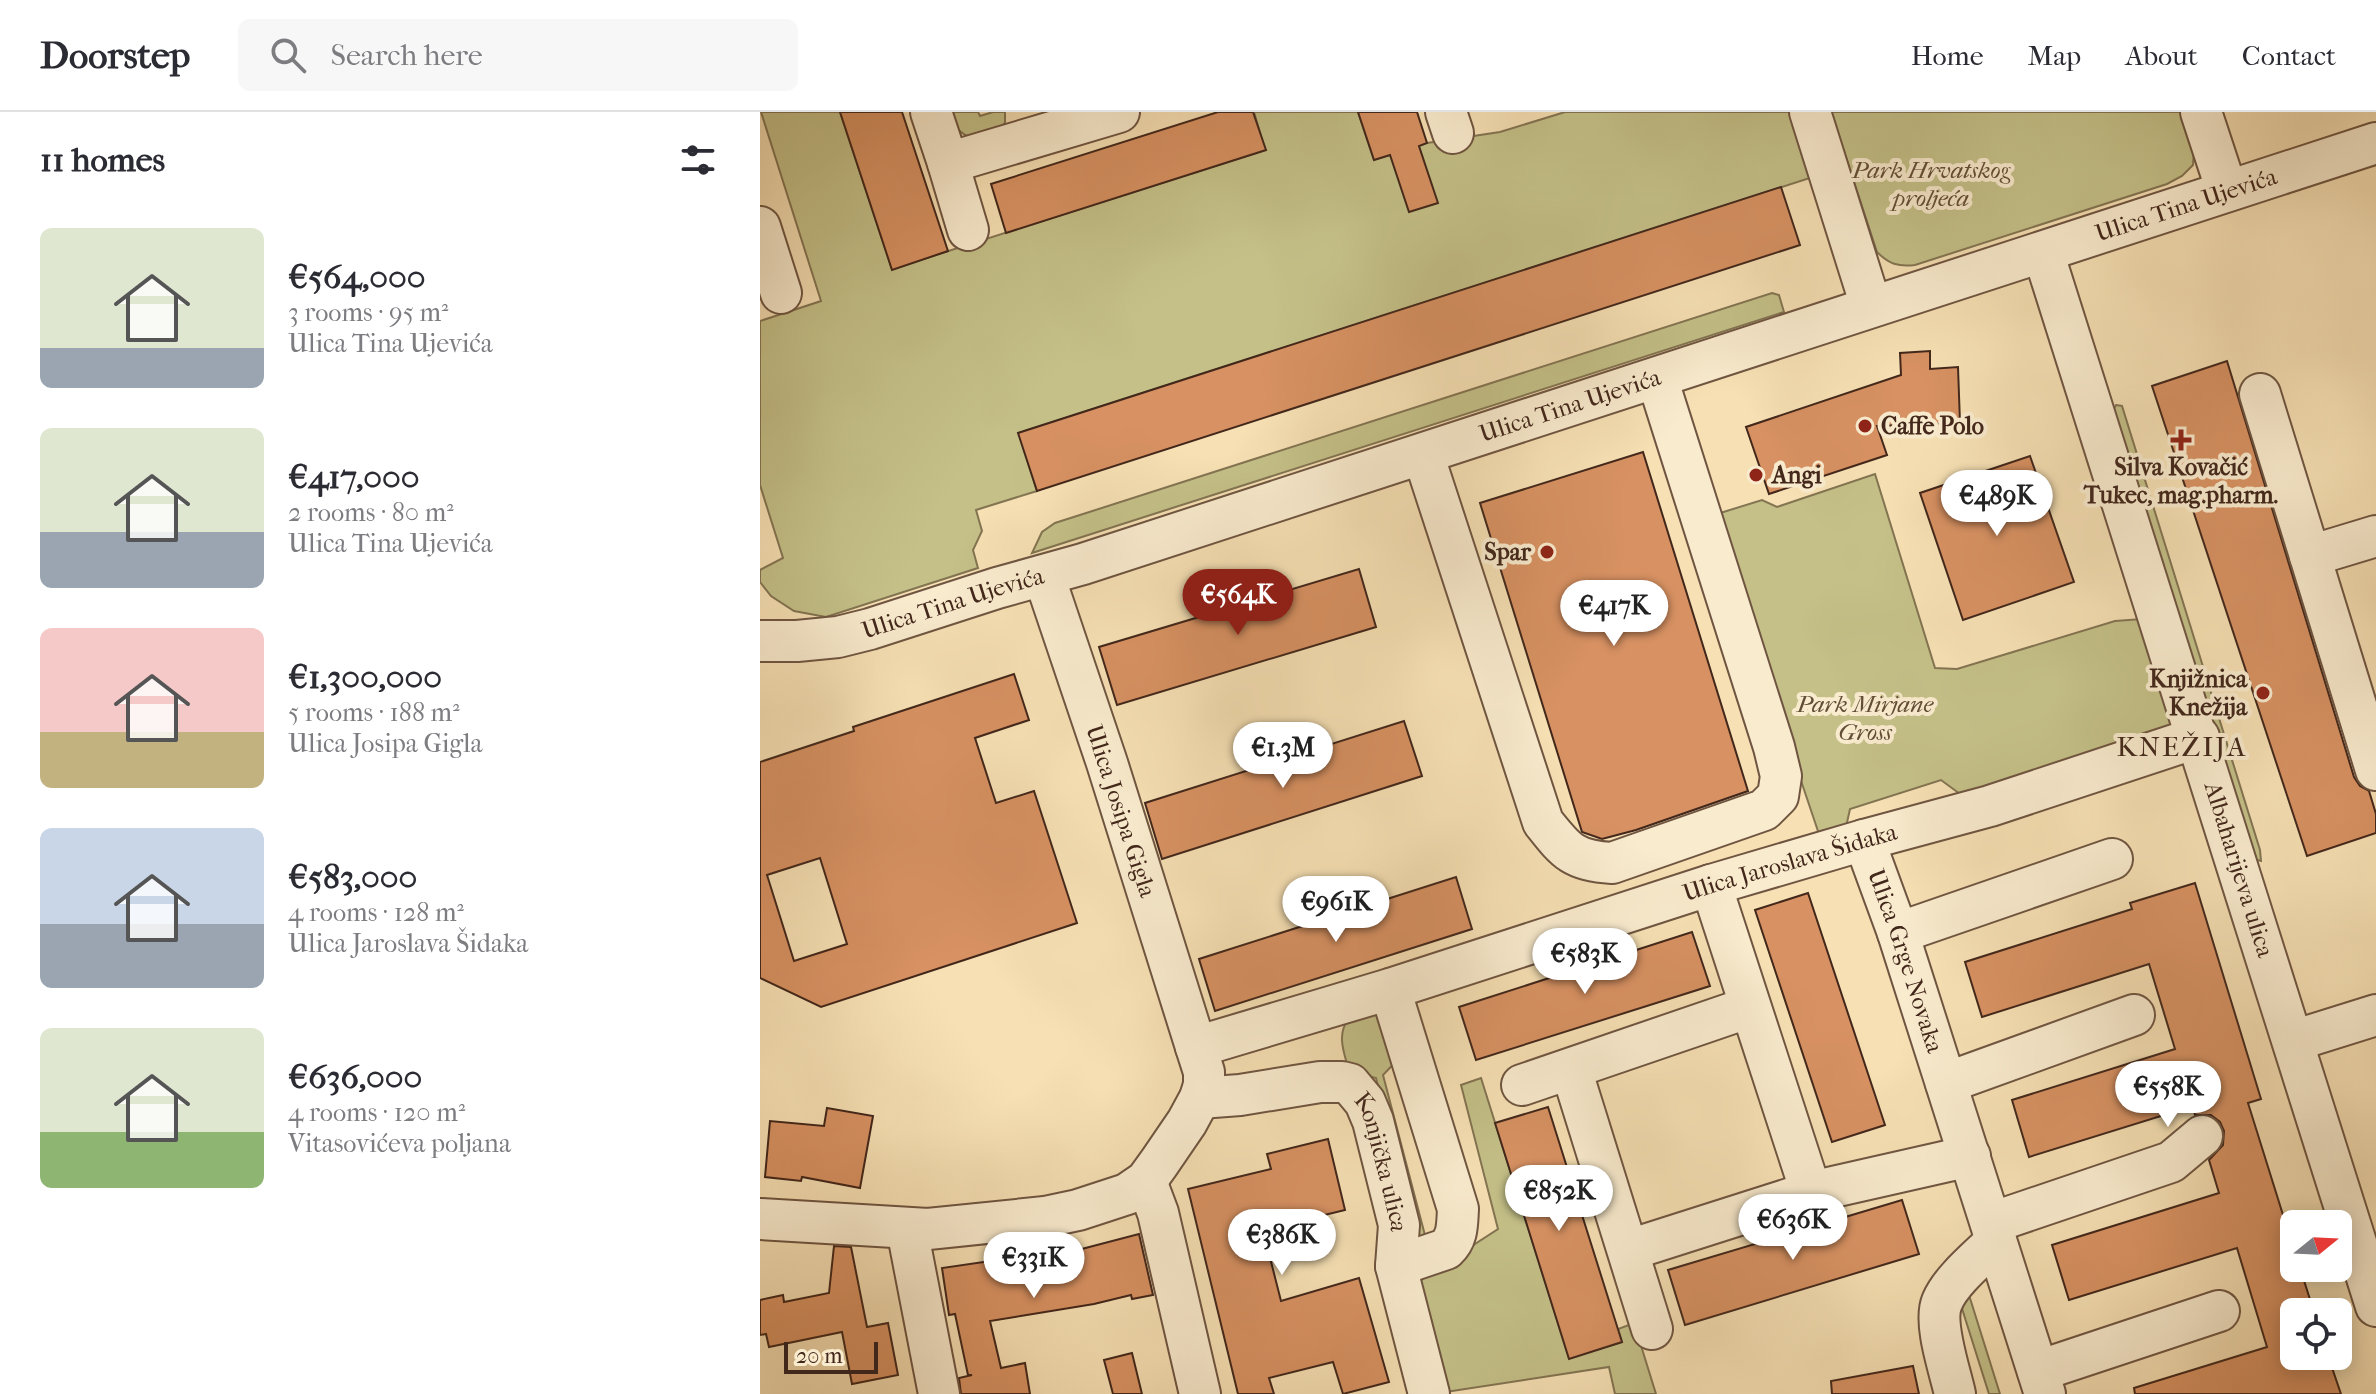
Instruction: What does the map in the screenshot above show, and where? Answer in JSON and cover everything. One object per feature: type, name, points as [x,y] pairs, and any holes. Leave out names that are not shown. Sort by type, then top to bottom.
[{"type":"street","points":[[931,112],[968,230]]},
{"type":"street","points":[[948,163],[1119,112]]},
{"type":"street","points":[[1810,112],[1871,306]]},
{"type":"street","points":[[2201,112],[2227,191]]},
{"type":"street","name":"Ulica Tina Ujevića","points":[[760,641],[838,637],[1044,576],[2376,143]]},
{"type":"street","points":[[760,227],[781,293]]},
{"type":"street","name":"Albaharijeva ulica","points":[[2043,252],[2293,1041],[2360,1200],[2376,1306]]},
{"type":"street","points":[[1423,454],[1543,822],[1564,849],[1575,856],[1600,862],[1612,863],[1683,840],[1764,810],[1778,796],[1781,776],[1657,378]]},
{"type":"street","points":[[2260,394],[2376,770]]},
{"type":"street","points":[[2310,556],[2376,536]]},
{"type":"street","name":"Ulica Josipa Gigla","points":[[1044,576],[1107,763],[1204,1072],[1200,1098]]},
{"type":"street","name":"Ulica Jaroslava Šidaka","points":[[1196,1047],[1390,989],[1711,885],[1990,806],[2199,737]]},
{"type":"street","name":"Ulica Grge Novaka","points":[[1864,840],[1898,933],[2041,1382],[2219,1311]]},
{"type":"street","points":[[1898,933],[2112,859]]},
{"type":"street","points":[[1711,885],[1811,1192]]},
{"type":"street","points":[[1390,989],[1458,1209],[1456,1235],[1446,1249],[1396,1266]]},
{"type":"street","points":[[1522,1085],[1750,1007]]},
{"type":"street","name":"Ulica Grge Novaka","points":[[1946,1083],[2134,1015]]},
{"type":"street","points":[[2293,1041],[2376,1015]]},
{"type":"street","points":[[1571,1069],[1652,1329]]},
{"type":"street","name":"Konjička ulica","points":[[1200,1098],[1320,1082],[1342,1082],[1350,1084],[1365,1102],[1388,1176],[1399,1225],[1396,1266],[1429,1394]]},
{"type":"street","points":[[760,1219],[907,1229],[994,1224],[1045,1217],[1108,1201],[1127,1194],[1146,1181],[1173,1144],[1200,1098]]},
{"type":"street","points":[[1955,1394],[1939,1323],[1941,1303],[1994,1232],[2171,1162],[2202,1136]]},
{"type":"street","points":[[1629,1250],[1811,1192],[1970,1156]]},
{"type":"street","points":[[1146,1181],[1158,1213],[1200,1394]]},
{"type":"street","points":[[907,1229],[939,1394]]},
{"type":"green space","points":[[761,112],[840,112],[892,269],[1265,150],[1254,112],[1358,112],[1374,160],[1427,143],[1500,132],[1565,112],[1798,112],[1819,175],[1019,433],[1037,491],[976,510],[982,531],[973,550],[978,568],[826,617],[794,611],[771,596],[760,582],[760,570],[783,558],[760,485],[760,321],[821,301]]},
{"type":"green space","points":[[945,112],[978,112],[980,116],[1005,112],[1005,123],[989,136],[968,137],[957,129]]},
{"type":"green space","name":"Park Hrvatskog proljeća","points":[[1831,112],[2181,112],[2194,151],[2193,165],[2167,184],[1915,265],[1899,265],[1877,252]]},
{"type":"green space","points":[[1772,293],[1779,295],[1784,312],[1032,553],[1042,532],[1055,523]]},
{"type":"green space","points":[[2116,405],[2122,406],[2261,861],[2253,859],[2112,412]]},
{"type":"green space","name":"Park Mirjane Gross","points":[[1875,474],[1935,668],[1957,669],[2115,621],[2142,619],[2176,729],[1960,794],[1941,780],[1850,809],[1846,827],[1822,843],[1717,514],[1762,500],[1777,507]]},
{"type":"green space","points":[[1376,1010],[1402,1055],[1383,1075],[1427,1243],[1419,1246],[1376,1078],[1349,1071],[1343,1050],[1343,1031],[1349,1018]]},
{"type":"green space","points":[[1481,1078],[1569,1358],[1622,1342],[1618,1329],[1634,1323],[1656,1394],[1615,1394],[1609,1367],[1439,1393],[1417,1286],[1424,1277],[1498,1229],[1461,1085]]},
{"type":"green space","points":[[1969,1295],[2000,1394],[1989,1394],[1959,1299]]},
{"type":"building","points":[[840,112],[902,112],[948,251],[892,270]]},
{"type":"building","points":[[1218,112],[1253,112],[1266,150],[1006,233],[991,184]]},
{"type":"building","points":[[1358,112],[1417,112],[1427,143],[1419,146],[1438,203],[1409,212],[1390,155],[1374,160]]},
{"type":"building","points":[[1781,187],[1800,245],[1037,491],[1018,433]]},
{"type":"building","points":[[1930,351],[1930,369],[1958,367],[1960,423],[1877,426],[1887,455],[1769,494],[1746,427],[1901,375],[1900,353]]},
{"type":"building","points":[[2227,361],[2354,777],[2360,786],[2369,791],[2376,814],[2376,833],[2307,856],[2152,386]]},
{"type":"building","points":[[1643,452],[1748,791],[1602,839],[1582,832],[1480,503]]},
{"type":"building","points":[[2030,456],[2074,582],[1963,620],[1920,493]]},
{"type":"building","points":[[1359,569],[1376,627],[1117,705],[1099,647]]},
{"type":"building","points":[[1014,674],[1029,720],[975,738],[996,803],[1034,791],[1077,923],[821,1007],[760,978],[760,762],[854,731],[853,727]],"holes":[[[820,858],[847,944],[794,961],[767,875]]]},
{"type":"building","points":[[1404,721],[1422,776],[1162,859],[1145,803]]},
{"type":"building","points":[[1456,877],[1472,929],[1215,1011],[1199,959]]},
{"type":"building","points":[[2195,883],[2261,1099],[2248,1103],[2281,1210],[2280,1282],[2304,1282],[2310,1298],[2280,1298],[2280,1370],[2333,1370],[2341,1394],[2135,1394],[2134,1388],[2267,1347],[2237,1248],[2069,1300],[2052,1245],[2219,1193],[2209,1160],[2223,1145],[2224,1131],[2220,1122],[2211,1115],[2195,1115],[2193,1106],[2029,1157],[2012,1100],[2175,1049],[2149,964],[1982,1017],[1965,962],[2132,909],[2130,903]]},
{"type":"building","points":[[1808,893],[1885,1125],[1832,1142],[1755,910]]},
{"type":"building","points":[[1692,932],[1710,986],[1476,1060],[1459,1007]]},
{"type":"building","points":[[1548,1107],[1622,1342],[1569,1359],[1495,1123]]},
{"type":"building","points":[[827,1108],[873,1116],[860,1188],[802,1177],[801,1181],[765,1177],[770,1121],[824,1126]]},
{"type":"building","points":[[1328,1139],[1345,1210],[1263,1230],[1281,1301],[1359,1278],[1389,1382],[1343,1394],[1333,1362],[1269,1378],[1274,1394],[1238,1394],[1188,1189],[1271,1169],[1267,1154]]},
{"type":"building","points":[[1902,1200],[1919,1254],[1685,1325],[1668,1270]]},
{"type":"building","points":[[1139,1234],[1153,1295],[1132,1299],[1131,1295],[990,1321],[1001,1368],[1025,1363],[1030,1394],[961,1394],[959,1378],[972,1375],[968,1375],[955,1314],[949,1315],[942,1268],[1031,1255],[1032,1262]]},
{"type":"building","points":[[834,1246],[851,1247],[867,1327],[888,1323],[898,1375],[852,1384],[842,1332],[769,1347],[766,1334],[760,1335],[760,1300],[783,1295],[784,1302],[829,1293]]},
{"type":"building","points":[[1132,1353],[1142,1394],[1113,1394],[1104,1360]]},
{"type":"building","points":[[1913,1366],[1919,1394],[1832,1394],[1831,1381]]},
{"type":"place","name":"Caffe Polo","points":[[1865,426]]},
{"type":"place","name":"Silva Kovačić Tukec, mag.pharm.","points":[[2181,440]]},
{"type":"place","name":"Angi","points":[[1756,475]]},
{"type":"place","name":"Spar","points":[[1547,552]]},
{"type":"place","name":"Knjižnica Knežija","points":[[2263,693]]},
{"type":"district","name":"KNEŽIJA","points":[[2182,746]]}]
